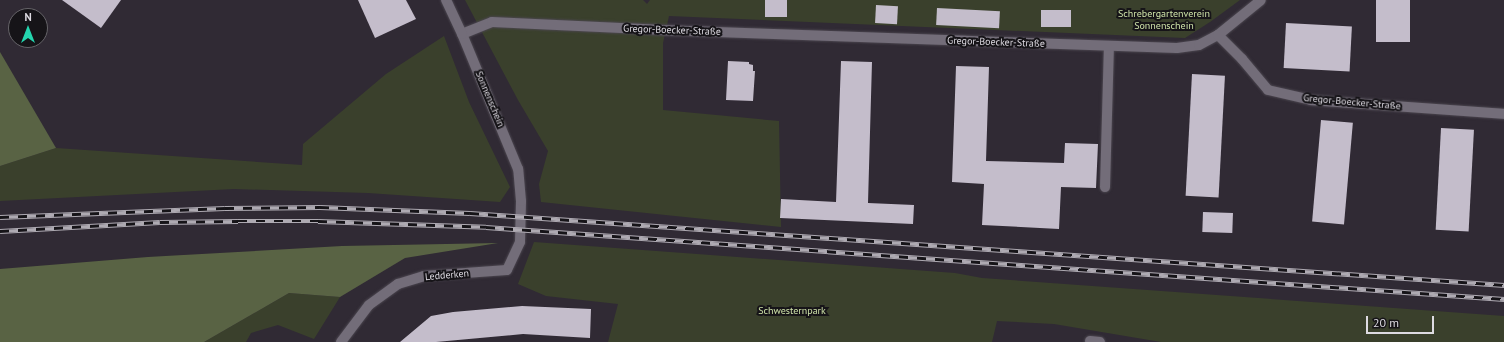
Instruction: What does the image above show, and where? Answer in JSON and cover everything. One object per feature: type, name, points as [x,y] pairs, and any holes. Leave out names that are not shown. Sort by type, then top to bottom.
[{"type":"street","name":"Sonnenschein","points":[[446,0],[462,34],[518,169],[521,201]]},
{"type":"street","points":[[1218,35],[1261,0]]},
{"type":"street","name":"Gregor-Boecker-Straße","points":[[462,34],[492,22],[659,30],[1109,46],[1190,47],[1218,35],[1242,59],[1268,90],[1311,100],[1504,114]]},
{"type":"street","points":[[1105,187],[1109,46]]},
{"type":"street","name":"Ledderken","points":[[342,342],[369,305],[398,284],[424,276],[507,270],[520,242],[521,201]]},
{"type":"green space","name":"Schrebergartenverein Sonnenschein","points":[[465,0],[643,0],[647,4],[650,0],[1240,0],[1185,38],[669,16],[663,43],[663,110],[779,121],[781,227],[541,202],[539,184],[548,151],[518,100]]},
{"type":"green space","points":[[444,36],[469,102],[510,187],[500,202],[368,193],[234,189],[0,201],[0,166],[56,148],[302,165],[303,144],[386,74]]},
{"type":"green space","points":[[0,52],[56,148],[0,166]]},
{"type":"green space","name":"Schwesternpark","points":[[534,242],[955,273],[982,278],[1504,316],[1504,342],[1161,342],[1054,324],[997,321],[992,342],[608,342],[618,304],[546,296],[518,284]]},
{"type":"green space","points":[[498,243],[405,258],[340,297],[289,293],[204,342],[0,342],[0,269],[148,257],[342,246]]},
{"type":"green space","points":[[289,293],[340,297],[314,339],[278,325],[251,333],[246,342],[204,342]]},
{"type":"building","points":[[62,0],[121,0],[101,28]]},
{"type":"building","points":[[358,0],[406,0],[416,19],[375,38]]},
{"type":"building","points":[[765,0],[787,0],[787,17],[765,17]]},
{"type":"building","points":[[1376,0],[1410,0],[1410,42],[1376,42]]},
{"type":"building","points":[[876,5],[898,6],[897,24],[875,23]]},
{"type":"building","points":[[937,8],[1000,11],[999,28],[936,25]]},
{"type":"building","points":[[1041,10],[1071,10],[1071,27],[1041,27]]},
{"type":"building","points":[[1286,23],[1352,26],[1350,71],[1284,68]]},
{"type":"building","points":[[728,61],[749,62],[749,64],[753,65],[753,71],[755,71],[753,101],[726,100]]},
{"type":"building","points":[[841,61],[872,62],[868,203],[914,205],[913,224],[780,218],[781,199],[836,202]]},
{"type":"building","points":[[956,66],[989,67],[986,161],[1064,163],[1065,143],[1098,144],[1096,188],[1061,187],[1059,229],[982,225],[984,184],[952,182]]},
{"type":"building","points":[[1192,74],[1225,76],[1219,198],[1186,196]]},
{"type":"building","points":[[1321,120],[1353,123],[1344,224],[1312,222]]},
{"type":"building","points":[[1441,128],[1474,130],[1469,232],[1436,230]]},
{"type":"building","points":[[1203,212],[1233,213],[1232,233],[1202,232]]},
{"type":"building","points":[[522,306],[591,309],[590,338],[523,334],[436,342],[400,342],[431,316],[453,312]]},
{"type":"railway","points":[[0,217],[225,208],[320,207],[470,213],[1504,285]]},
{"type":"railway","points":[[0,231],[160,222],[238,221],[318,221],[486,227],[1504,299]]}]
